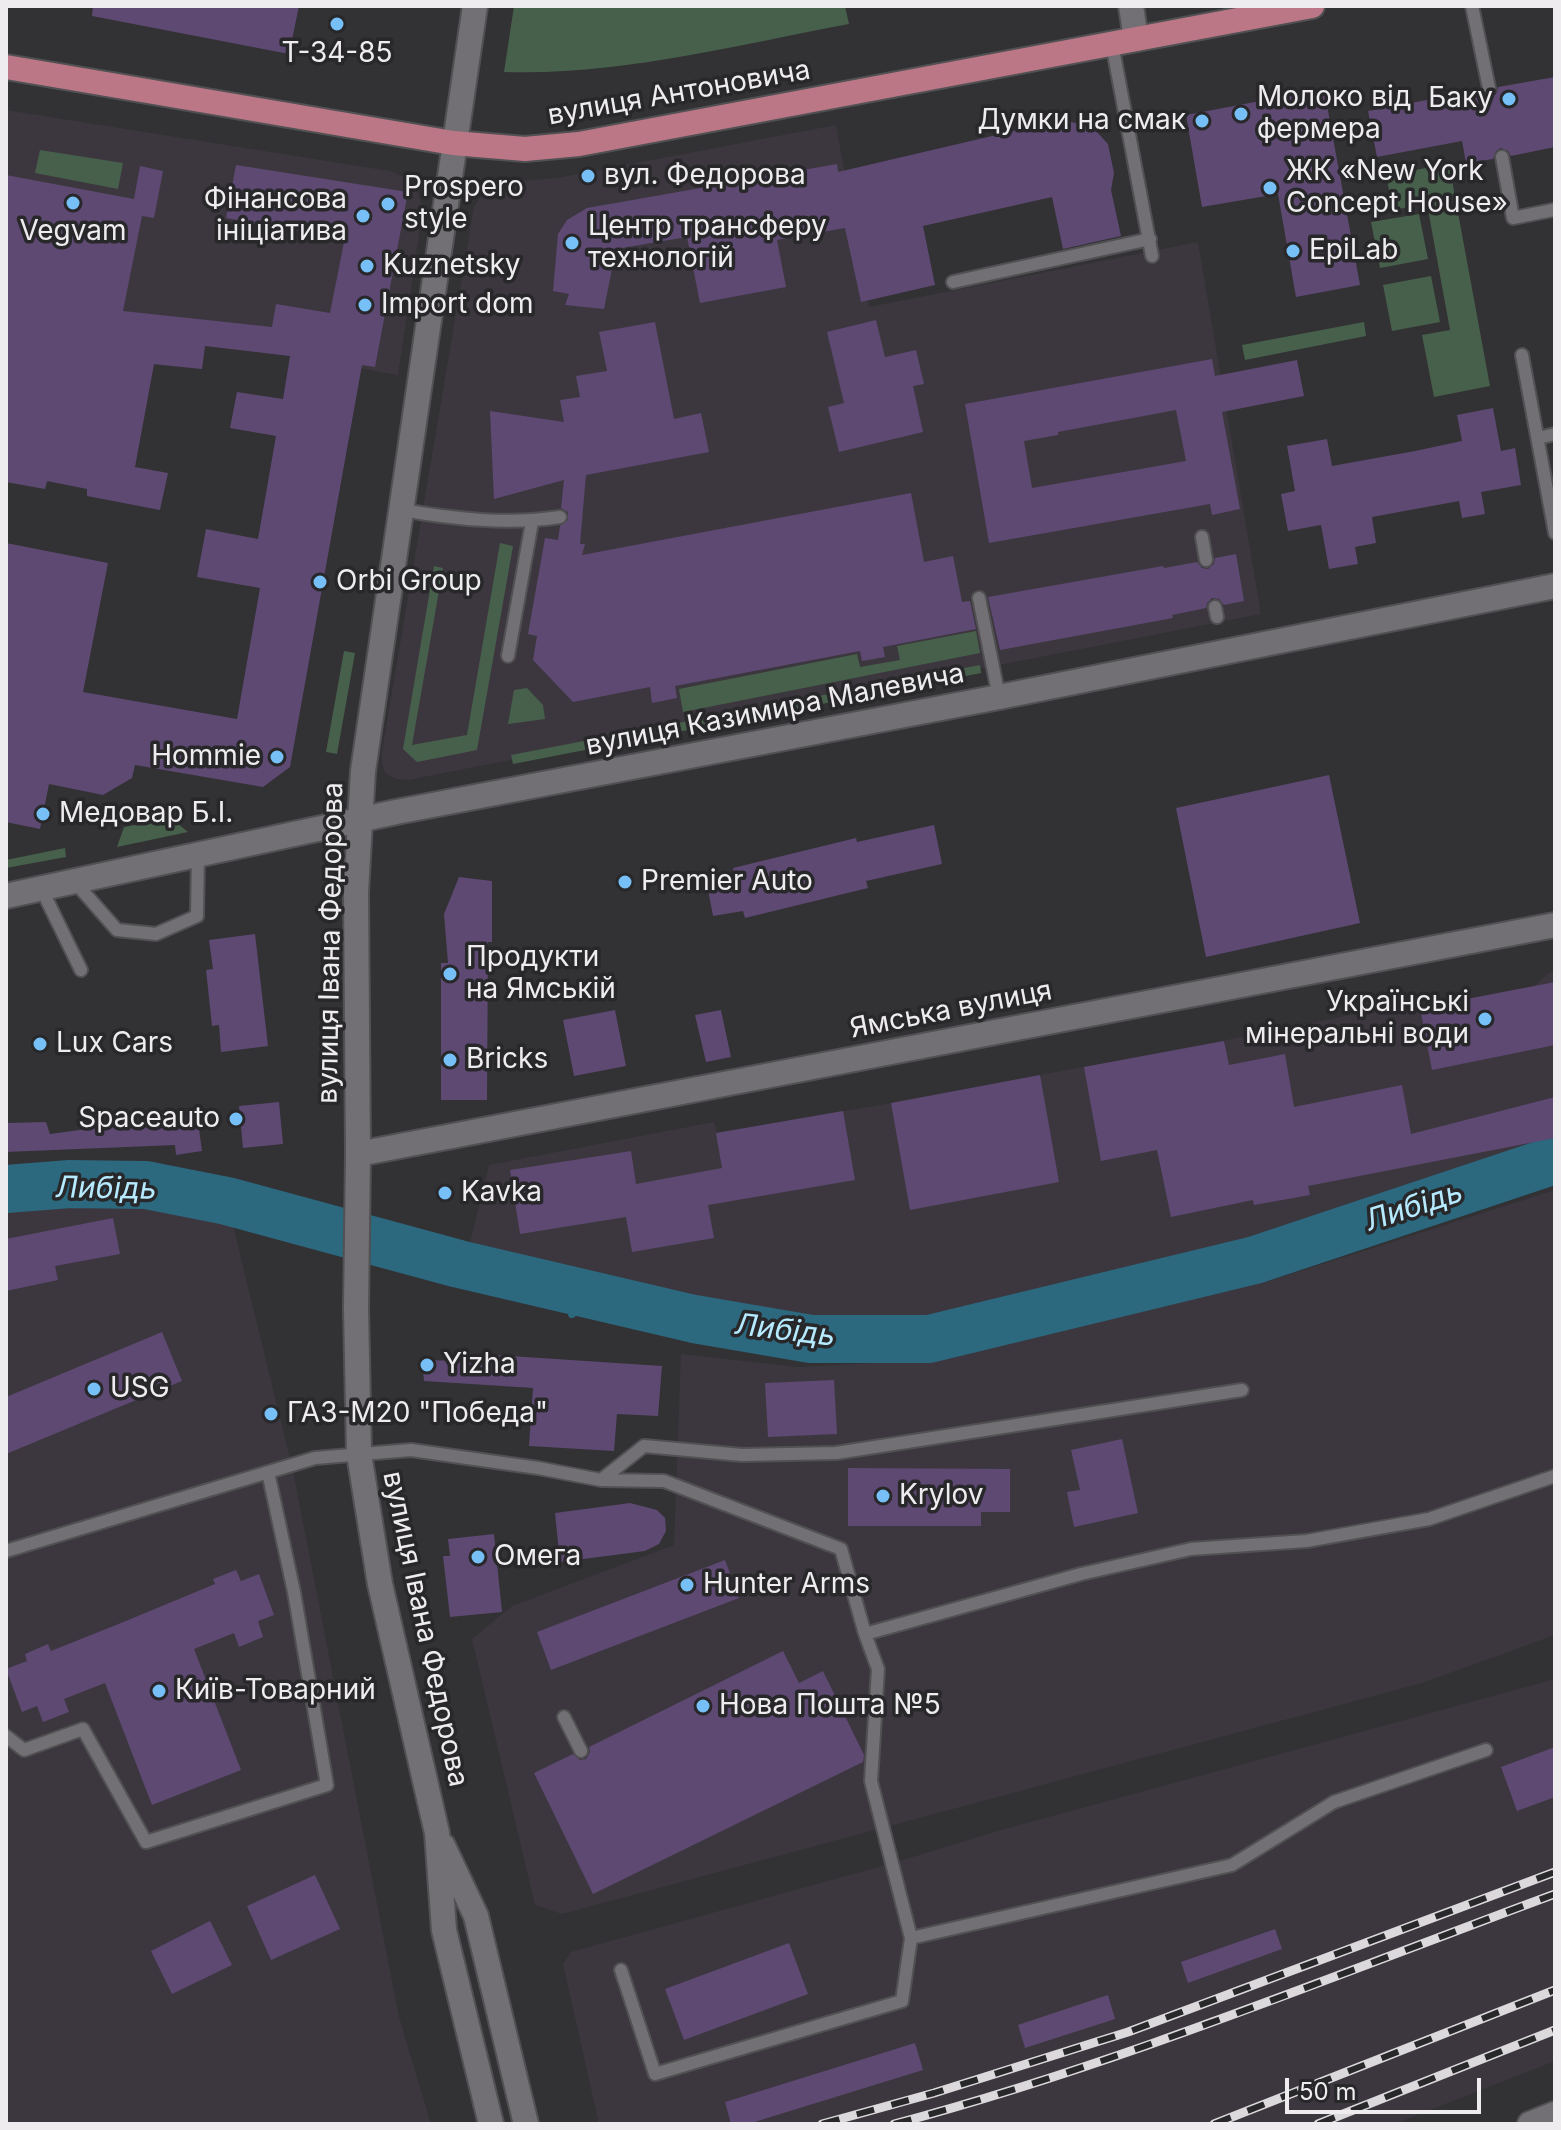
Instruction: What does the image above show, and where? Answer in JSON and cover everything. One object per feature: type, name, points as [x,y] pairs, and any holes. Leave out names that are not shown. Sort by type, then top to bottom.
[{"type":"main road","name":"вулиця Івана Федорова","points":[[475,6],[370,717],[359,820],[356,892],[356,1309],[359,1454],[380,1584],[437,1833],[444,1930],[491,2124]]},
{"type":"main road","points":[[1124,41],[1131,6]]},
{"type":"main road","name":"вулиця Антоновича","points":[[6,67],[453,143],[525,149],[579,144],[1312,6]]},
{"type":"main road","name":"вулиця Казимира Малевича","points":[[6,896],[359,820],[1555,586]]},
{"type":"main road","name":"Ямська вулиця","points":[[358,1154],[1555,925]]},
{"type":"main road","name":"вулиця Івана Федорова","points":[[437,1833],[476,1916],[526,2124]]},
{"type":"main road","points":[[1530,2124],[1555,2114]]},
{"type":"lane","points":[[1472,6],[1489,88]]},
{"type":"lane","points":[[1124,41],[1152,256]]},
{"type":"lane","points":[[1502,157],[1513,218],[1553,210]]},
{"type":"lane","points":[[953,282],[1150,239]]},
{"type":"lane","points":[[1522,355],[1555,533]]},
{"type":"lane","points":[[1538,438],[1555,434]]},
{"type":"lane","points":[[402,510],[465,519],[532,522],[560,517]]},
{"type":"lane","points":[[508,656],[532,522]]},
{"type":"lane","points":[[1202,537],[1206,560]]},
{"type":"lane","points":[[979,598],[999,697]]},
{"type":"lane","points":[[74,881],[117,930],[156,934],[197,916],[198,855]]},
{"type":"lane","points":[[41,888],[81,970]]},
{"type":"lane","points":[[601,1480],[644,1446],[742,1455],[836,1453],[1242,1390]]},
{"type":"lane","points":[[6,1551],[315,1458],[411,1450],[601,1480],[664,1481],[841,1549],[878,1669],[871,1781],[911,1938],[902,2001],[655,2074],[621,1970]]},
{"type":"lane","points":[[6,1736],[24,1750],[83,1729],[146,1842],[327,1785],[294,1592],[268,1472]]},
{"type":"lane","points":[[865,1634],[1081,1574],[1191,1549],[1306,1541],[1429,1519],[1555,1476]]},
{"type":"lane","points":[[564,1717],[581,1751]]},
{"type":"lane","points":[[911,1938],[1232,1865],[1334,1802],[1486,1750]]},
{"type":"shaded area","points":[[6,110],[390,171],[405,178],[417,192],[423,208],[398,375],[290,356],[205,346],[202,369],[154,365],[135,467],[160,510],[87,496],[87,489],[48,481],[45,489],[6,482]]},
{"type":"shaded area","points":[[836,125],[869,307],[1198,242],[1261,614],[408,780],[385,773],[382,751],[474,207],[484,192],[520,181],[557,178]]},
{"type":"shaded area","points":[[1555,968],[1555,1150],[1435,1181],[1249,1245],[924,1323],[818,1323],[680,1300],[469,1247],[489,1165],[714,1122],[717,1133],[891,1103],[1404,1004],[1420,1008],[1534,986]]},
{"type":"shaded area","points":[[70,1184],[227,1201],[293,1471],[399,2017],[431,2124],[6,2124],[6,1189]]},
{"type":"shaded area","points":[[1555,1190],[1555,1635],[1422,1683],[562,1914],[535,1905],[472,1639],[512,1606],[674,1545],[681,1354],[798,1367],[930,1360],[1269,1281]]},
{"type":"shaded area","points":[[1555,1679],[1555,2061],[1394,2124],[599,2124],[563,1964],[571,1952],[1001,1830]]},
{"type":"green space","points":[[514,6],[845,6],[849,24],[634,64],[547,72],[504,72]]},
{"type":"green space","points":[[40,150],[123,163],[118,189],[35,173]]},
{"type":"green space","points":[[1449,164],[1490,386],[1434,397],[1422,335],[1450,330],[1427,204],[1393,210],[1386,175]]},
{"type":"green space","points":[[1419,214],[1428,259],[1380,268],[1371,222]]},
{"type":"green space","points":[[1431,276],[1440,322],[1392,331],[1383,285]]},
{"type":"green space","points":[[1364,322],[1366,336],[1245,360],[1242,345]]},
{"type":"green space","points":[[500,543],[513,546],[477,750],[417,762],[403,749],[434,566],[443,568],[412,745],[467,735]]},
{"type":"green space","points":[[976,631],[980,653],[683,712],[679,689],[857,654],[860,667],[900,660],[897,646]]},
{"type":"green space","points":[[344,651],[355,653],[337,754],[326,752]]},
{"type":"green space","points":[[980,665],[981,673],[513,764],[511,755]]},
{"type":"green space","points":[[527,688],[543,705],[545,719],[508,724],[514,690]]},
{"type":"green space","points":[[171,818],[188,832],[117,847],[124,827]]},
{"type":"green space","points":[[65,848],[66,857],[6,868],[6,860]]},
{"type":"building","points":[[93,6],[299,6],[289,54],[92,16]]},
{"type":"building","points":[[1555,77],[1555,147],[1511,156],[1501,148],[1493,159],[1466,163],[1462,141],[1377,157],[1368,111],[1480,90],[1490,97],[1496,94],[1498,87]]},
{"type":"building","name":"ЖК «New York Concept House»","points":[[1324,89],[1360,285],[1296,297],[1278,194],[1202,207],[1186,115]]},
{"type":"building","points":[[1067,121],[1097,132],[1108,144],[1114,173],[1111,190],[1121,236],[1063,249],[1052,197],[923,226],[935,285],[861,302],[845,228],[777,240],[786,287],[700,303],[687,237],[616,249],[604,309],[565,305],[569,294],[553,291],[558,234],[567,220],[587,208],[837,164],[838,172]]},
{"type":"building","points":[[236,165],[408,192],[375,367],[362,365],[290,767],[263,787],[135,765],[132,778],[103,795],[49,784],[40,829],[6,822],[6,543],[108,563],[83,692],[237,719],[260,588],[197,577],[206,529],[258,539],[276,436],[230,428],[237,392],[283,399],[290,356],[205,346],[202,369],[154,364],[135,467],[168,473],[160,510],[87,496],[87,489],[47,481],[45,489],[6,482],[6,175],[134,199],[140,166],[163,171],[154,218],[142,216],[123,311],[272,327],[276,304],[330,313],[345,237],[248,225],[249,222],[226,218]]},
{"type":"building","points":[[876,320],[885,357],[916,350],[924,384],[913,386],[923,432],[839,452],[828,407],[844,403],[827,332]]},
{"type":"building","points":[[655,322],[674,419],[701,413],[709,452],[586,475],[580,544],[585,544],[582,555],[911,493],[924,562],[953,556],[962,602],[970,601],[976,629],[883,647],[885,657],[862,661],[860,651],[675,686],[677,698],[652,703],[650,687],[573,702],[533,660],[537,636],[528,634],[545,538],[558,540],[560,526],[568,520],[568,512],[561,508],[564,480],[494,499],[490,411],[564,422],[560,400],[580,397],[576,376],[607,371],[599,332]]},
{"type":"building","points":[[1212,359],[1215,376],[1297,360],[1304,396],[1222,412],[1240,509],[1212,515],[1210,504],[989,543],[965,404]],"holes":[[[1176,410],[1186,461],[1032,488],[1024,441]]]},
{"type":"building","points":[[1493,408],[1501,451],[1515,448],[1521,485],[1481,492],[1485,514],[1462,518],[1459,501],[1372,517],[1376,543],[1355,547],[1358,564],[1329,569],[1321,525],[1288,531],[1281,494],[1295,491],[1287,446],[1327,439],[1332,466],[1415,451],[1462,441],[1457,415]]},
{"type":"building","points":[[1236,554],[1244,601],[1224,605],[1219,599],[1212,598],[1206,608],[1172,615],[1173,618],[1000,650],[988,597],[1163,566],[1197,562],[1208,569],[1215,558]]},
{"type":"building","points":[[1329,775],[1360,923],[1206,957],[1176,808]]},
{"type":"building","points":[[934,825],[942,864],[866,881],[868,888],[745,918],[743,911],[713,916],[706,879],[734,874],[733,868],[856,838],[857,842]]},
{"type":"building","points":[[459,877],[492,881],[492,942],[488,942],[487,1100],[441,1100],[441,963],[448,963],[444,914]]},
{"type":"building","points":[[255,934],[268,1046],[221,1052],[219,1025],[212,1026],[206,970],[213,969],[209,940]]},
{"type":"building","points":[[1555,982],[1555,1045],[1432,1070],[1420,1008]]},
{"type":"building","points":[[615,1010],[626,1066],[574,1076],[563,1020]]},
{"type":"building","points":[[721,1010],[731,1057],[706,1062],[695,1015]]},
{"type":"building","points":[[1224,1041],[1229,1065],[1285,1054],[1294,1107],[1402,1085],[1411,1134],[1555,1097],[1555,1138],[1308,1186],[1310,1195],[1254,1205],[1253,1200],[1171,1217],[1157,1150],[1101,1161],[1084,1067]]},
{"type":"building","points":[[1040,1075],[1059,1182],[910,1210],[891,1103]]},
{"type":"building","points":[[279,1102],[283,1144],[243,1148],[239,1106]]},
{"type":"building","points":[[843,1111],[855,1180],[708,1205],[714,1238],[632,1252],[626,1217],[520,1234],[510,1170],[631,1151],[636,1184],[722,1168],[716,1133]]},
{"type":"building","points":[[197,1114],[202,1151],[176,1155],[175,1145],[6,1152],[6,1123],[46,1122],[50,1134]]},
{"type":"building","points":[[113,1218],[120,1254],[55,1266],[58,1280],[6,1291],[6,1239]]},
{"type":"building","name":"USG","points":[[162,1332],[182,1381],[6,1454],[6,1397]]},
{"type":"building","points":[[465,1353],[662,1366],[658,1416],[617,1414],[614,1451],[529,1446],[533,1388],[424,1381],[422,1360],[465,1361]]},
{"type":"building","points":[[834,1380],[837,1434],[768,1437],[765,1383]]},
{"type":"building","points":[[1122,1439],[1138,1513],[1074,1527],[1067,1492],[1080,1490],[1071,1450]]},
{"type":"building","points":[[848,1468],[1010,1469],[1010,1512],[981,1512],[981,1526],[848,1526]]},
{"type":"building","points":[[630,1503],[657,1510],[665,1518],[666,1531],[659,1544],[645,1551],[560,1562],[555,1513]]},
{"type":"building","points":[[494,1534],[502,1612],[450,1617],[443,1556],[450,1556],[448,1539]]},
{"type":"building","points":[[725,1560],[739,1598],[551,1670],[537,1632]]},
{"type":"building","name":"Київ-Товарний","points":[[236,1570],[241,1581],[259,1574],[274,1615],[258,1621],[263,1637],[239,1647],[234,1633],[194,1649],[241,1770],[152,1805],[105,1683],[64,1699],[69,1712],[43,1722],[37,1706],[22,1712],[6,1669],[27,1661],[25,1654],[48,1644],[51,1651],[215,1584],[213,1579]]},
{"type":"building","points":[[783,1651],[799,1683],[823,1671],[864,1755],[863,1762],[593,1894],[534,1773],[573,1754],[580,1760],[586,1759],[589,1747]]},
{"type":"building","points":[[1555,1747],[1555,1797],[1517,1811],[1501,1767]]},
{"type":"building","points":[[315,1875],[340,1929],[271,1960],[247,1906]]},
{"type":"building","points":[[210,1921],[232,1965],[172,1994],[151,1951]]},
{"type":"building","points":[[1275,1929],[1282,1949],[1188,1983],[1181,1962]]},
{"type":"building","points":[[789,1943],[808,1994],[684,2040],[665,1989]]},
{"type":"building","points":[[1108,1995],[1115,2019],[1025,2048],[1018,2025]]},
{"type":"building","points":[[915,2043],[923,2070],[748,2124],[731,2124],[725,2102]]},
{"type":"waterway","name":"Либідь","points":[[6,1189],[70,1184],[146,1185],[227,1201],[459,1264],[694,1319],[811,1339],[929,1339],[1255,1260],[1555,1160]]},
{"type":"waterway","points":[[568,1290],[572,1314]]},
{"type":"railway","points":[[822,2124],[934,2093],[1128,2032],[1555,1872]]},
{"type":"railway","points":[[894,2124],[1144,2046],[1555,1894]]},
{"type":"railway","points":[[1214,2124],[1555,1990]]},
{"type":"railway","points":[[1318,2124],[1555,2030]]},
{"type":"place","name":"Т-34-85","points":[[337,24]]},
{"type":"place","name":"Баку","points":[[1509,99]]},
{"type":"place","name":"Молоко від фермера","points":[[1241,114]]},
{"type":"place","name":"Думки на смак","points":[[1202,121]]},
{"type":"place","name":"вул. Федорова","points":[[588,176]]},
{"type":"place","name":"ЖК «New York Concept House»","points":[[1270,188]]},
{"type":"place","name":"Vegvam","points":[[73,203]]},
{"type":"place","name":"Prospero style","points":[[388,204]]},
{"type":"place","name":"Фінансова ініціатива","points":[[363,216]]},
{"type":"place","name":"Центр трансферу технологій","points":[[572,243]]},
{"type":"place","name":"EpiLab","points":[[1293,251]]},
{"type":"place","name":"Kuznetsky","points":[[367,266]]},
{"type":"place","name":"Import dom","points":[[365,305]]},
{"type":"place","name":"Orbi Group","points":[[320,582]]},
{"type":"place","name":"Hommie","points":[[277,757]]},
{"type":"place","name":"Медовар Б.І.","points":[[43,814]]},
{"type":"place","name":"Premier Auto","points":[[625,882]]},
{"type":"place","name":"Продукти на Ямській","points":[[450,974]]},
{"type":"place","name":"Українські мінеральні води","points":[[1485,1019]]},
{"type":"place","name":"Lux Cars","points":[[40,1044]]},
{"type":"place","name":"Bricks","points":[[450,1060]]},
{"type":"place","name":"Spaceauto","points":[[236,1119]]},
{"type":"place","name":"Kavka","points":[[445,1193]]},
{"type":"place","name":"Yizha","points":[[427,1365]]},
{"type":"place","name":"USG","points":[[94,1389]]},
{"type":"place","name":"ГАЗ-М20 \"Победа\"","points":[[271,1414]]},
{"type":"place","name":"Krylov","points":[[883,1496]]},
{"type":"place","name":"Омега","points":[[478,1557]]},
{"type":"place","name":"Hunter Arms","points":[[687,1585]]},
{"type":"place","name":"Київ-Товарний","points":[[159,1691]]},
{"type":"place","name":"Нова Пошта №5","points":[[703,1706]]}]
